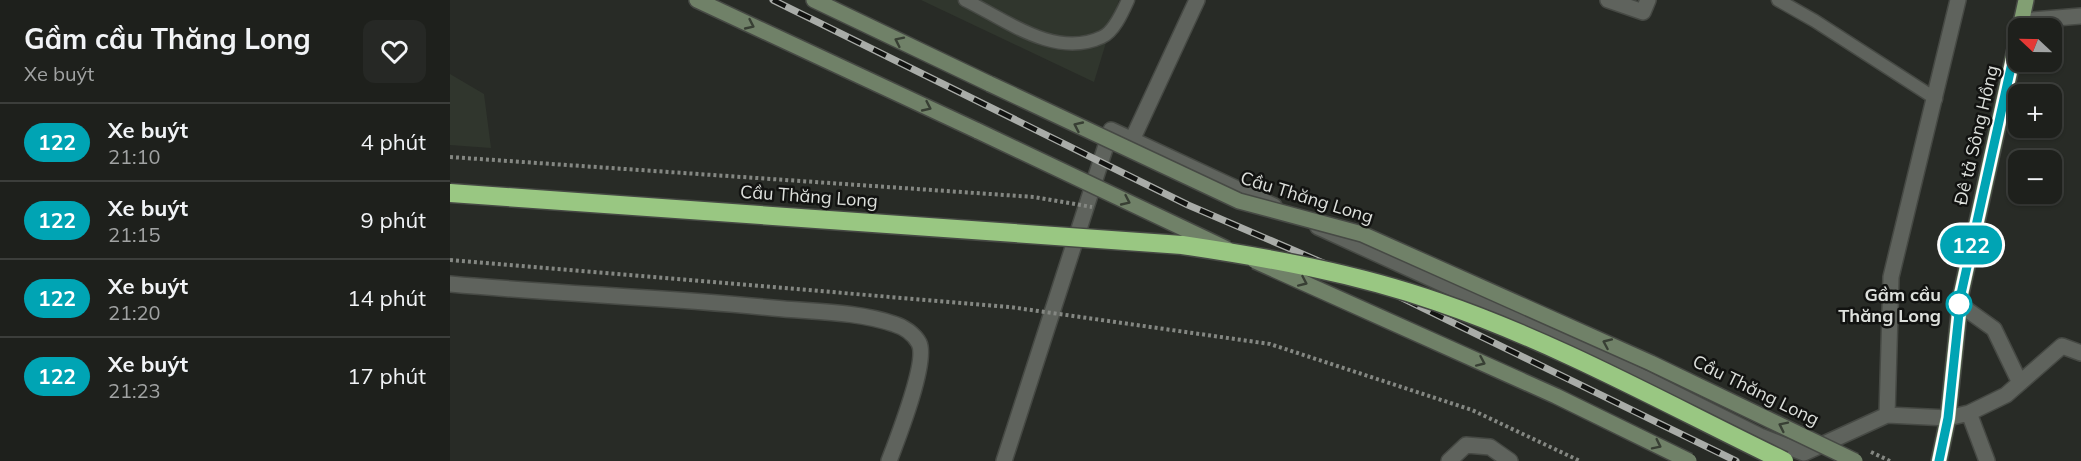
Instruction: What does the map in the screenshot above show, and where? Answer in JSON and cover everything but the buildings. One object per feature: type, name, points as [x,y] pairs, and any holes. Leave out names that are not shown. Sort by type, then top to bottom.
[{"type":"highway","name":"Cầu Thăng Long","points":[[450,193],[1182,245],[1271,258],[1392,287],[1486,320],[1588,363],[1784,461]]},
{"type":"main road","points":[[697,0],[1226,248],[1556,396],[1689,461]]},
{"type":"main road","name":"Cầu Thăng Long","points":[[814,0],[1239,201],[1362,234],[1651,363],[1854,461]]},
{"type":"main road","name":"Đê tả Sông Hồng","points":[[2022,18],[2026,0]]},
{"type":"main road","name":"Đê tả Sông Hồng","points":[[1939,461],[1948,418],[1959,304],[2010,72]]},
{"type":"street","points":[[1132,140],[1197,0]]},
{"type":"street","points":[[1608,0],[1643,12],[1648,0]]},
{"type":"street","points":[[1887,415],[1891,277],[1936,99],[1958,0]]},
{"type":"street","points":[[2062,19],[2081,16]]},
{"type":"street","points":[[1004,461],[1111,130],[1590,351],[1785,447],[1804,453],[1887,415],[1948,418],[1969,413],[2006,395],[2062,346],[2081,353]]},
{"type":"street","points":[[450,284],[731,304],[868,318],[896,324],[911,333],[920,345],[920,360],[889,461]]},
{"type":"street","points":[[1959,304],[1994,329],[2020,383]]},
{"type":"street","points":[[1969,413],[1987,461]]},
{"type":"street","points":[[1449,461],[1466,445],[1490,447],[1510,461]]},
{"type":"lane","points":[[965,0],[1047,40],[1072,44],[1104,37],[1119,19],[1128,0]]},
{"type":"lane","points":[[1778,0],[1815,21],[1936,99]]},
{"type":"path","points":[[450,260],[1010,308],[1270,344],[1472,410],[1580,461]]},
{"type":"shaded area","points":[[921,0],[1119,0],[1094,82]]},
{"type":"shaded area","points":[[450,74],[484,94],[491,148],[450,145]]},
{"type":"railway","points":[[773,0],[1188,205],[1384,289],[1736,461]]},
{"type":"bus line","name":"122","points":[[1939,461],[1948,418],[1959,304],[2010,72]]},
{"type":"place","name":"Gầm cầu Thăng Long","points":[[1959,304]]}]
